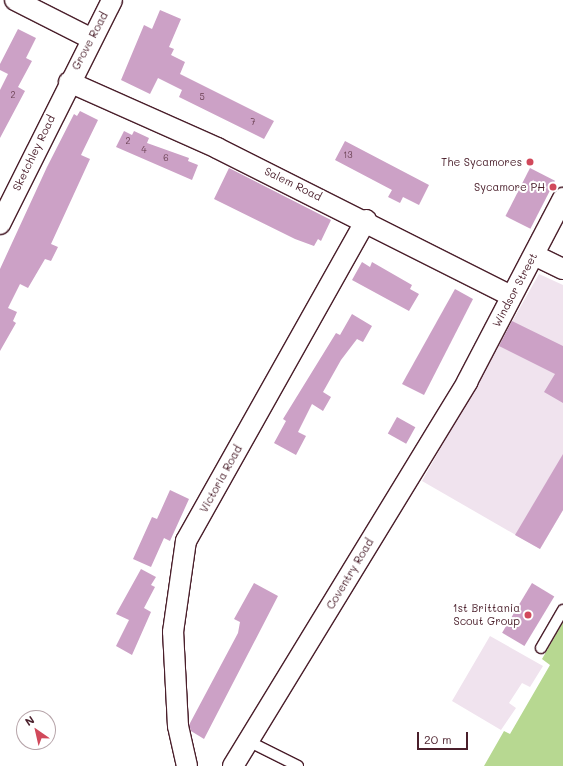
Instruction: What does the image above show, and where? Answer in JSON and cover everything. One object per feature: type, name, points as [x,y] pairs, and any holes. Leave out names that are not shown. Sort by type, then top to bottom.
[{"type":"street","points":[[15,0],[90,38]]},
{"type":"street","name":"Grove Road","points":[[69,82],[90,38],[112,0]]},
{"type":"street","name":"Salem Road","points":[[69,82],[217,148],[366,220],[512,296]]},
{"type":"street","name":"Sketchley Road","points":[[0,224],[69,82]]},
{"type":"street","name":"Windsor Street","points":[[468,382],[563,198]]},
{"type":"street","name":"Victoria Road","points":[[187,766],[178,726],[173,632],[186,541],[366,220]]},
{"type":"street","points":[[534,255],[563,269]]},
{"type":"street","name":"Coventry Road","points":[[233,766],[468,382]]},
{"type":"lane","points":[[541,648],[563,610]]},
{"type":"lane","points":[[248,741],[298,766]]},
{"type":"shaded area","points":[[539,274],[563,285],[563,510],[540,549],[422,481]]},
{"type":"shaded area","points":[[490,636],[543,666],[530,687],[522,683],[509,703],[516,708],[501,730],[452,701]]},
{"type":"green space","points":[[563,622],[563,766],[484,766],[504,731],[510,734],[550,665],[542,659]]},
{"type":"building","points":[[160,10],[181,19],[169,47],[174,49],[171,55],[185,62],[180,74],[274,121],[264,139],[179,97],[182,90],[158,78],[150,94],[121,80],[144,25],[152,29]]},
{"type":"building","points":[[18,29],[36,38],[26,58],[32,61],[18,87],[25,91],[0,138],[0,90],[8,74],[0,70],[0,64]]},
{"type":"building","points":[[80,111],[98,120],[81,155],[90,159],[51,244],[58,247],[51,261],[45,259],[28,288],[20,284],[8,308],[17,312],[13,321],[16,323],[0,351],[0,269],[47,167],[74,114],[77,116]]},
{"type":"building","points":[[124,131],[132,135],[134,131],[149,138],[147,143],[189,158],[188,161],[198,165],[192,180],[116,147]]},
{"type":"building","points":[[345,141],[429,185],[419,205],[403,197],[400,203],[388,197],[392,190],[335,160]]},
{"type":"building","points":[[229,168],[331,220],[321,241],[318,239],[314,246],[295,239],[214,199]]},
{"type":"building","points":[[530,168],[555,181],[530,229],[505,216]]},
{"type":"building","points":[[362,262],[370,267],[372,262],[412,285],[410,289],[419,294],[409,311],[352,280]]},
{"type":"building","points":[[455,289],[473,299],[424,395],[402,384]]},
{"type":"building","points":[[352,314],[372,326],[363,342],[357,339],[341,360],[323,392],[331,397],[323,411],[312,404],[298,432],[306,436],[296,455],[274,443],[286,421],[283,419],[336,333],[340,335]]},
{"type":"building","points":[[512,321],[563,346],[563,403],[544,392],[555,374],[499,346]]},
{"type":"building","points":[[397,417],[415,427],[406,444],[388,434]]},
{"type":"building","points":[[563,454],[563,510],[540,549],[515,535]]},
{"type":"building","points":[[170,490],[189,499],[170,541],[164,538],[151,567],[133,559],[152,517],[157,519]]},
{"type":"building","points":[[141,569],[156,577],[151,585],[155,587],[144,608],[151,612],[132,655],[116,646],[129,620],[116,614]]},
{"type":"building","points":[[254,583],[278,596],[204,739],[191,731],[189,725],[238,633],[240,622],[234,619]]},
{"type":"building","name":"1st Brittania Scout Group","points":[[532,583],[554,596],[524,646],[502,633]]},
{"type":"place","name":"The Sycamores","points":[[530,162]]},
{"type":"place","name":"Sycamore PH","points":[[553,187]]},
{"type":"place","name":"1st Brittania Scout Group","points":[[528,615]]}]
